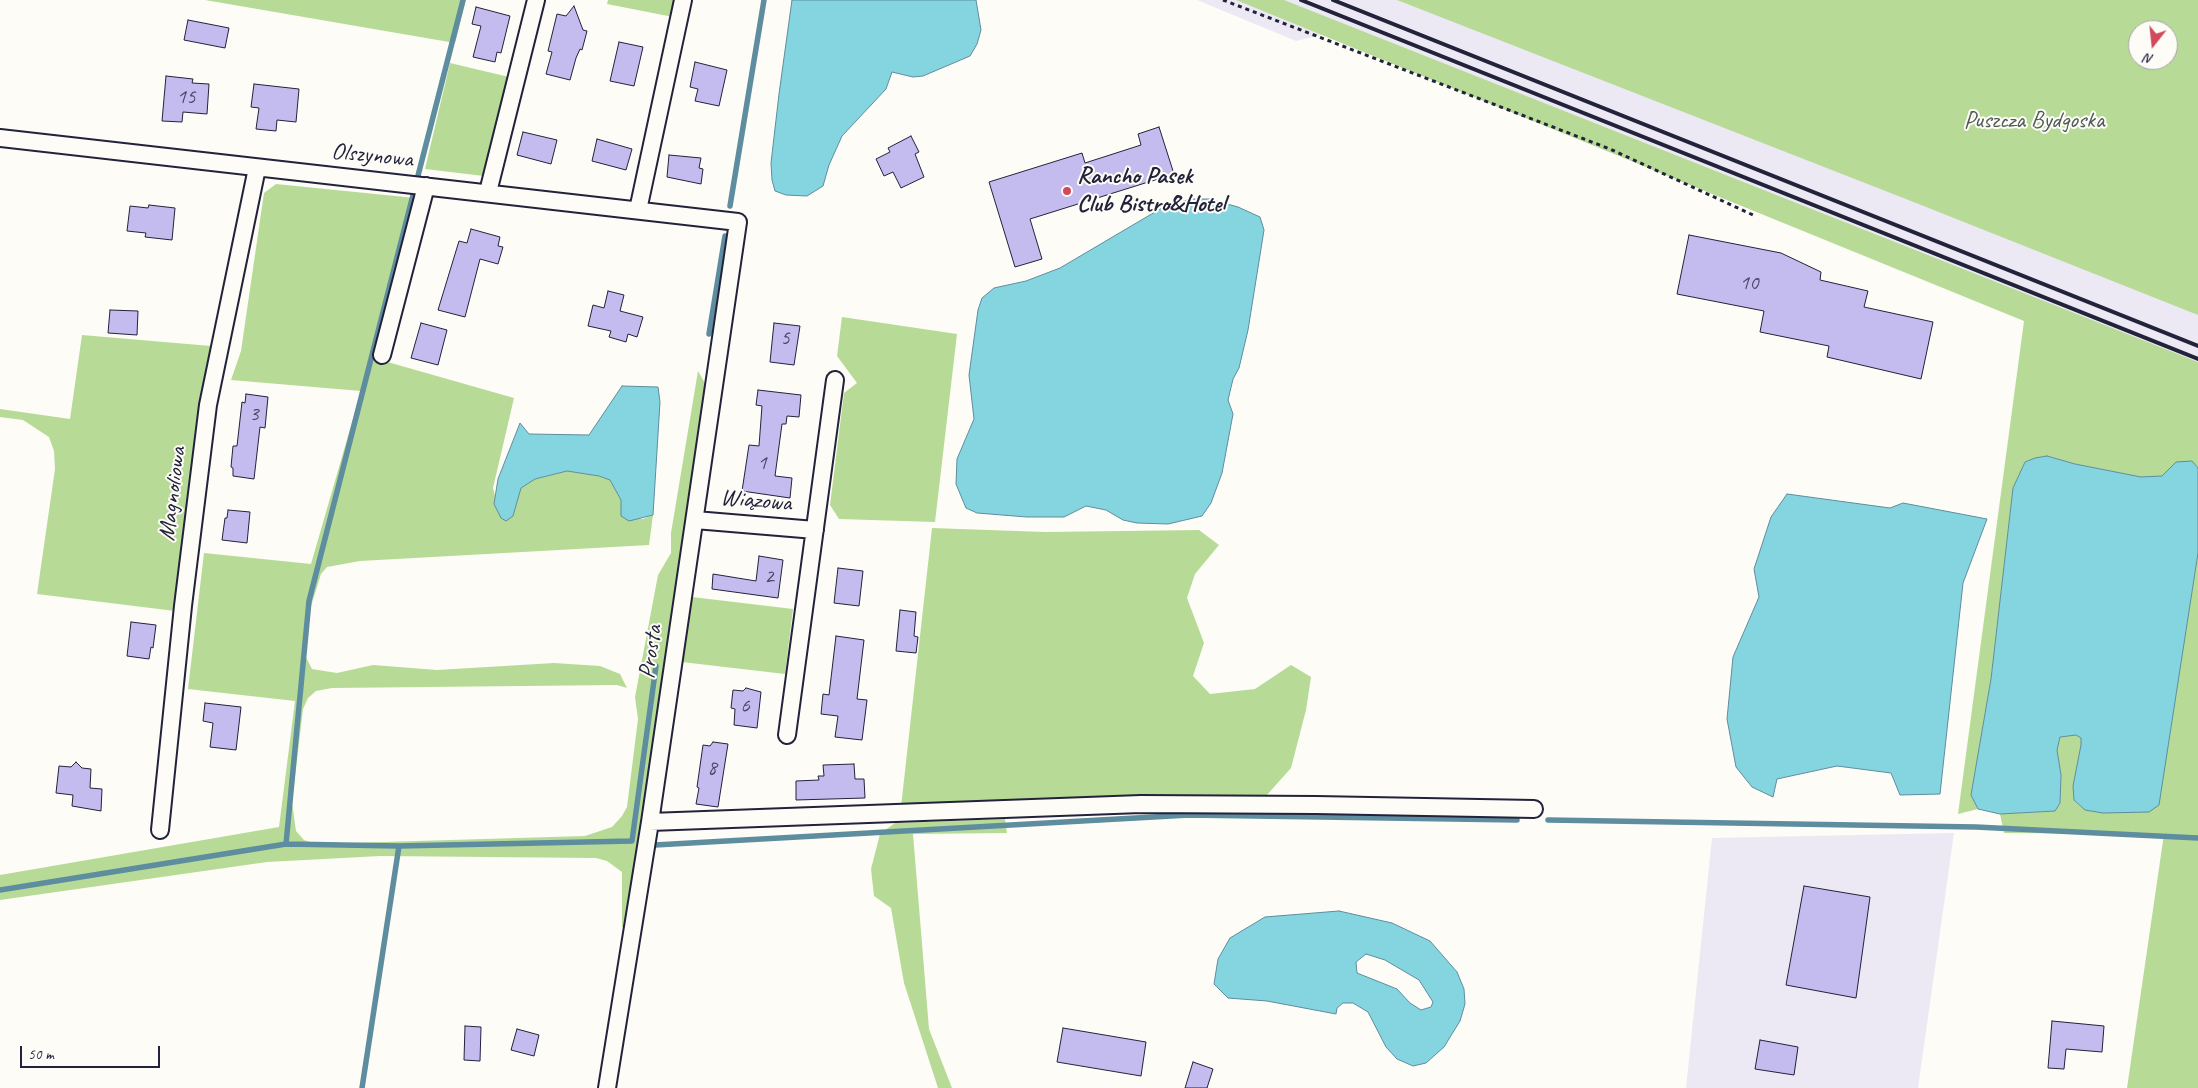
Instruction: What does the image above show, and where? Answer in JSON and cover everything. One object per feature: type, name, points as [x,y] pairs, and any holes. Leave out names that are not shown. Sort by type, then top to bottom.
[{"type":"street","points":[[488,192],[536,0]]},
{"type":"street","points":[[638,210],[683,0]]},
{"type":"street","name":"Olszynowa","points":[[0,138],[488,192],[738,222]]},
{"type":"street","name":"Magnoliowa","points":[[160,830],[183,606],[208,406],[258,168]]},
{"type":"street","points":[[382,355],[420,185]]},
{"type":"street","name":"Prosta","points":[[607,1088],[650,822],[738,222]]},
{"type":"street","points":[[787,735],[835,380]]},
{"type":"street","name":"Wiązowa","points":[[694,520],[814,530]]},
{"type":"street","points":[[650,822],[1141,804],[1316,805],[1534,810]]},
{"type":"path","points":[[1223,0],[1610,150],[1753,215]]},
{"type":"shaded area","points":[[1197,0],[1407,0],[2198,310],[2198,407],[2026,321],[1322,35],[1296,41]]},
{"type":"shaded area","points":[[1954,833],[1918,1088],[1686,1088],[1712,838]]},
{"type":"green space","points":[[205,0],[466,0],[455,43]]},
{"type":"green space","points":[[608,0],[691,0],[673,17],[607,4]]},
{"type":"green space","points":[[1236,0],[1284,0],[2198,362],[2198,468],[2191,461],[2162,477],[2141,477],[2075,464],[2047,456],[2025,462],[2013,488],[1991,679],[1971,795],[1978,809],[1958,814],[2024,321]]},
{"type":"green space","name":"Puszcza Bydgoska","points":[[1397,0],[2198,0],[2198,315],[1911,201]]},
{"type":"green space","points":[[450,63],[509,77],[484,176],[425,169]]},
{"type":"green space","points":[[276,184],[415,198],[370,357],[514,398],[493,488],[494,504],[513,516],[521,488],[535,479],[567,471],[599,476],[610,480],[621,500],[621,516],[643,519],[653,515],[649,545],[360,561],[327,567],[321,574],[308,616],[305,655],[312,669],[337,673],[373,665],[437,670],[554,663],[600,666],[620,674],[627,688],[617,685],[332,688],[316,691],[308,698],[303,709],[292,802],[296,831],[304,840],[316,844],[585,836],[612,827],[622,816],[627,807],[638,719],[635,697],[658,575],[671,553],[671,533],[698,371],[706,385],[628,928],[622,927],[622,872],[607,861],[596,858],[380,856],[267,862],[0,900],[0,875],[279,827],[295,701],[188,689],[204,553],[311,564],[361,391],[231,380],[241,351],[264,193]]},
{"type":"green space","points":[[842,317],[957,334],[935,522],[839,519],[830,505],[844,393],[857,383],[837,356]]},
{"type":"green space","points":[[82,335],[211,346],[197,420],[175,611],[37,594],[55,469],[54,451],[49,437],[23,420],[0,417],[0,409],[70,419]]},
{"type":"green space","points":[[932,528],[1045,532],[1199,530],[1219,545],[1195,574],[1187,598],[1204,643],[1193,676],[1210,694],[1255,689],[1291,665],[1311,677],[1306,710],[1291,768],[1266,796],[1147,795],[901,807]]},
{"type":"green space","points":[[2198,553],[2198,1088],[2127,1088],[2164,834],[2004,833],[2000,814],[2055,811],[2060,803],[2061,775],[2057,750],[2060,737],[2076,735],[2081,738],[2081,745],[2073,786],[2074,800],[2085,810],[2159,805]]},
{"type":"green space","points":[[692,597],[793,609],[785,674],[682,662]]},
{"type":"green space","points":[[1005,819],[1007,833],[913,834],[929,1029],[952,1088],[938,1088],[904,983],[891,908],[874,896],[871,869],[880,834],[895,823]]},
{"type":"water","points":[[792,0],[976,0],[981,30],[977,44],[970,56],[923,76],[913,77],[892,72],[886,89],[842,136],[829,165],[823,186],[807,196],[786,195],[775,191],[772,180],[771,163]]},
{"type":"water","points":[[1190,199],[1209,199],[1238,207],[1260,217],[1264,230],[1248,330],[1239,368],[1233,379],[1228,400],[1233,414],[1222,473],[1211,503],[1202,516],[1168,524],[1137,523],[1123,520],[1106,510],[1086,506],[1064,517],[1027,517],[977,513],[966,508],[956,484],[957,459],[974,419],[969,375],[978,310],[982,298],[994,288],[1026,281],[1060,268],[1160,209]]},
{"type":"water","points":[[622,386],[658,387],[660,402],[653,515],[629,521],[621,516],[621,500],[610,480],[599,476],[567,471],[535,479],[521,488],[513,516],[506,521],[501,518],[494,504],[498,479],[520,423],[529,434],[589,435]]},
{"type":"water","points":[[2047,456],[2075,464],[2141,477],[2162,476],[2176,462],[2192,461],[2198,468],[2198,553],[2159,805],[2149,812],[2103,813],[2085,810],[2074,800],[2073,786],[2081,745],[2081,738],[2076,735],[2060,737],[2057,750],[2061,775],[2060,803],[2055,811],[2000,814],[1978,809],[1971,795],[1991,679],[2013,488],[2025,462]]},
{"type":"water","points":[[1787,494],[1890,508],[1903,503],[1987,519],[1963,583],[1940,794],[1900,795],[1891,773],[1837,766],[1777,779],[1773,797],[1752,787],[1736,767],[1727,719],[1733,657],[1759,597],[1754,569],[1771,517]]},
{"type":"water","points":[[1339,911],[1392,923],[1430,941],[1457,972],[1464,989],[1465,1004],[1460,1021],[1444,1047],[1426,1063],[1413,1066],[1397,1059],[1386,1047],[1368,1012],[1353,1003],[1343,1003],[1337,1008],[1336,1014],[1267,1001],[1228,998],[1214,984],[1218,959],[1230,938],[1265,917]],"holes":[[[1366,954],[1385,960],[1419,980],[1433,1002],[1431,1007],[1421,1010],[1410,1003],[1397,989],[1357,973],[1356,962]]]},
{"type":"building","points":[[574,6],[583,30],[587,31],[582,50],[580,49],[576,58],[570,80],[546,74],[552,52],[548,51],[557,14],[566,16]]},
{"type":"building","points":[[476,7],[510,16],[501,53],[497,52],[495,62],[473,57],[481,26],[472,24]]},
{"type":"building","points":[[188,20],[229,28],[225,48],[184,40]]},
{"type":"building","points":[[619,42],[643,47],[634,86],[610,81]]},
{"type":"building","points":[[695,62],[727,70],[719,106],[695,101],[698,89],[690,87]]},
{"type":"building","points":[[166,76],[193,79],[192,83],[209,84],[207,114],[183,112],[182,122],[162,121]]},
{"type":"building","points":[[254,84],[299,89],[296,122],[277,120],[276,131],[256,129],[259,108],[251,107]]},
{"type":"building","points":[[1159,127],[1174,174],[1030,219],[1042,259],[1015,267],[989,182],[1082,153],[1085,163],[1141,145],[1138,134]]},
{"type":"building","points":[[523,132],[557,140],[551,164],[517,155]]},
{"type":"building","points":[[911,136],[919,152],[915,154],[924,177],[901,188],[893,172],[884,176],[876,159],[890,152],[888,148]]},
{"type":"building","points":[[597,139],[632,149],[626,170],[592,161]]},
{"type":"building","points":[[669,155],[701,158],[699,168],[703,169],[701,184],[667,177]]},
{"type":"building","points":[[149,205],[175,208],[172,240],[145,237],[146,233],[127,231],[130,206],[148,208]]},
{"type":"building","points":[[471,229],[500,237],[498,246],[503,247],[498,264],[480,259],[465,317],[438,310],[459,241],[467,243]]},
{"type":"building","points":[[1689,235],[1781,253],[1821,272],[1820,280],[1868,291],[1864,307],[1933,322],[1921,379],[1827,357],[1829,346],[1760,332],[1764,311],[1677,294]]},
{"type":"building","points":[[608,291],[624,295],[620,311],[643,317],[637,337],[628,334],[626,342],[609,337],[611,331],[588,326],[593,305],[604,308]]},
{"type":"building","points":[[110,310],[138,311],[137,335],[108,333]]},
{"type":"building","points":[[421,323],[447,330],[438,365],[411,358]]},
{"type":"building","points":[[774,323],[800,326],[794,365],[770,362]]},
{"type":"building","points":[[758,390],[801,395],[799,417],[787,416],[786,424],[782,424],[775,476],[792,478],[790,498],[742,491],[749,445],[759,446],[762,406],[756,405]]},
{"type":"building","points":[[246,394],[268,397],[265,428],[260,427],[254,479],[233,476],[233,468],[231,467],[233,446],[237,446],[242,402],[245,403]]},
{"type":"building","points":[[228,510],[250,512],[247,543],[222,540]]},
{"type":"building","points":[[759,556],[783,560],[778,598],[712,589],[713,574],[756,581]]},
{"type":"building","points":[[838,568],[863,571],[859,606],[834,603]]},
{"type":"building","points":[[900,610],[916,612],[914,636],[918,637],[916,653],[896,651]]},
{"type":"building","points":[[131,622],[156,625],[153,648],[151,647],[149,659],[127,656]]},
{"type":"building","points":[[836,636],[864,640],[857,699],[867,700],[862,740],[835,737],[838,716],[821,714],[823,694],[829,695]]},
{"type":"building","points":[[746,688],[761,692],[757,728],[734,725],[735,709],[731,708],[733,690],[743,691]]},
{"type":"building","points":[[205,703],[241,707],[236,750],[210,747],[213,723],[203,721]]},
{"type":"building","points":[[713,742],[728,744],[718,807],[696,804],[703,745],[710,746]]},
{"type":"building","points":[[76,762],[82,768],[91,769],[90,788],[102,789],[101,811],[72,806],[73,795],[56,793],[59,766],[71,767]]},
{"type":"building","points":[[854,764],[855,779],[864,779],[865,798],[796,800],[796,781],[819,780],[818,776],[824,776],[823,765]]},
{"type":"building","points":[[1804,886],[1870,897],[1856,998],[1786,985]]},
{"type":"building","points":[[2052,1021],[2104,1026],[2102,1052],[2066,1049],[2064,1069],[2048,1068]]},
{"type":"building","points":[[465,1026],[481,1027],[480,1061],[464,1060]]},
{"type":"building","points":[[1063,1028],[1146,1042],[1141,1076],[1057,1062]]},
{"type":"building","points":[[517,1029],[539,1035],[534,1056],[511,1050]]},
{"type":"building","points":[[1760,1040],[1798,1047],[1794,1075],[1755,1069]]},
{"type":"building","points":[[1193,1062],[1213,1069],[1207,1088],[1185,1088]]},
{"type":"waterway","points":[[0,890],[286,844],[309,601],[463,0]]},
{"type":"waterway","points":[[730,206],[764,0]]},
{"type":"waterway","points":[[709,334],[725,236]]},
{"type":"waterway","points":[[399,846],[632,841],[656,666]]},
{"type":"waterway","points":[[655,845],[1189,815],[1517,820]]},
{"type":"waterway","points":[[1548,820],[1976,827],[2198,838]]},
{"type":"waterway","points":[[286,844],[399,846],[362,1088]]},
{"type":"railway","points":[[1301,0],[2198,359]]},
{"type":"railway","points":[[1333,0],[2198,346]]},
{"type":"place","name":"Rancho Pasek Club Bistro&Hotel","points":[[1067,191]]}]
